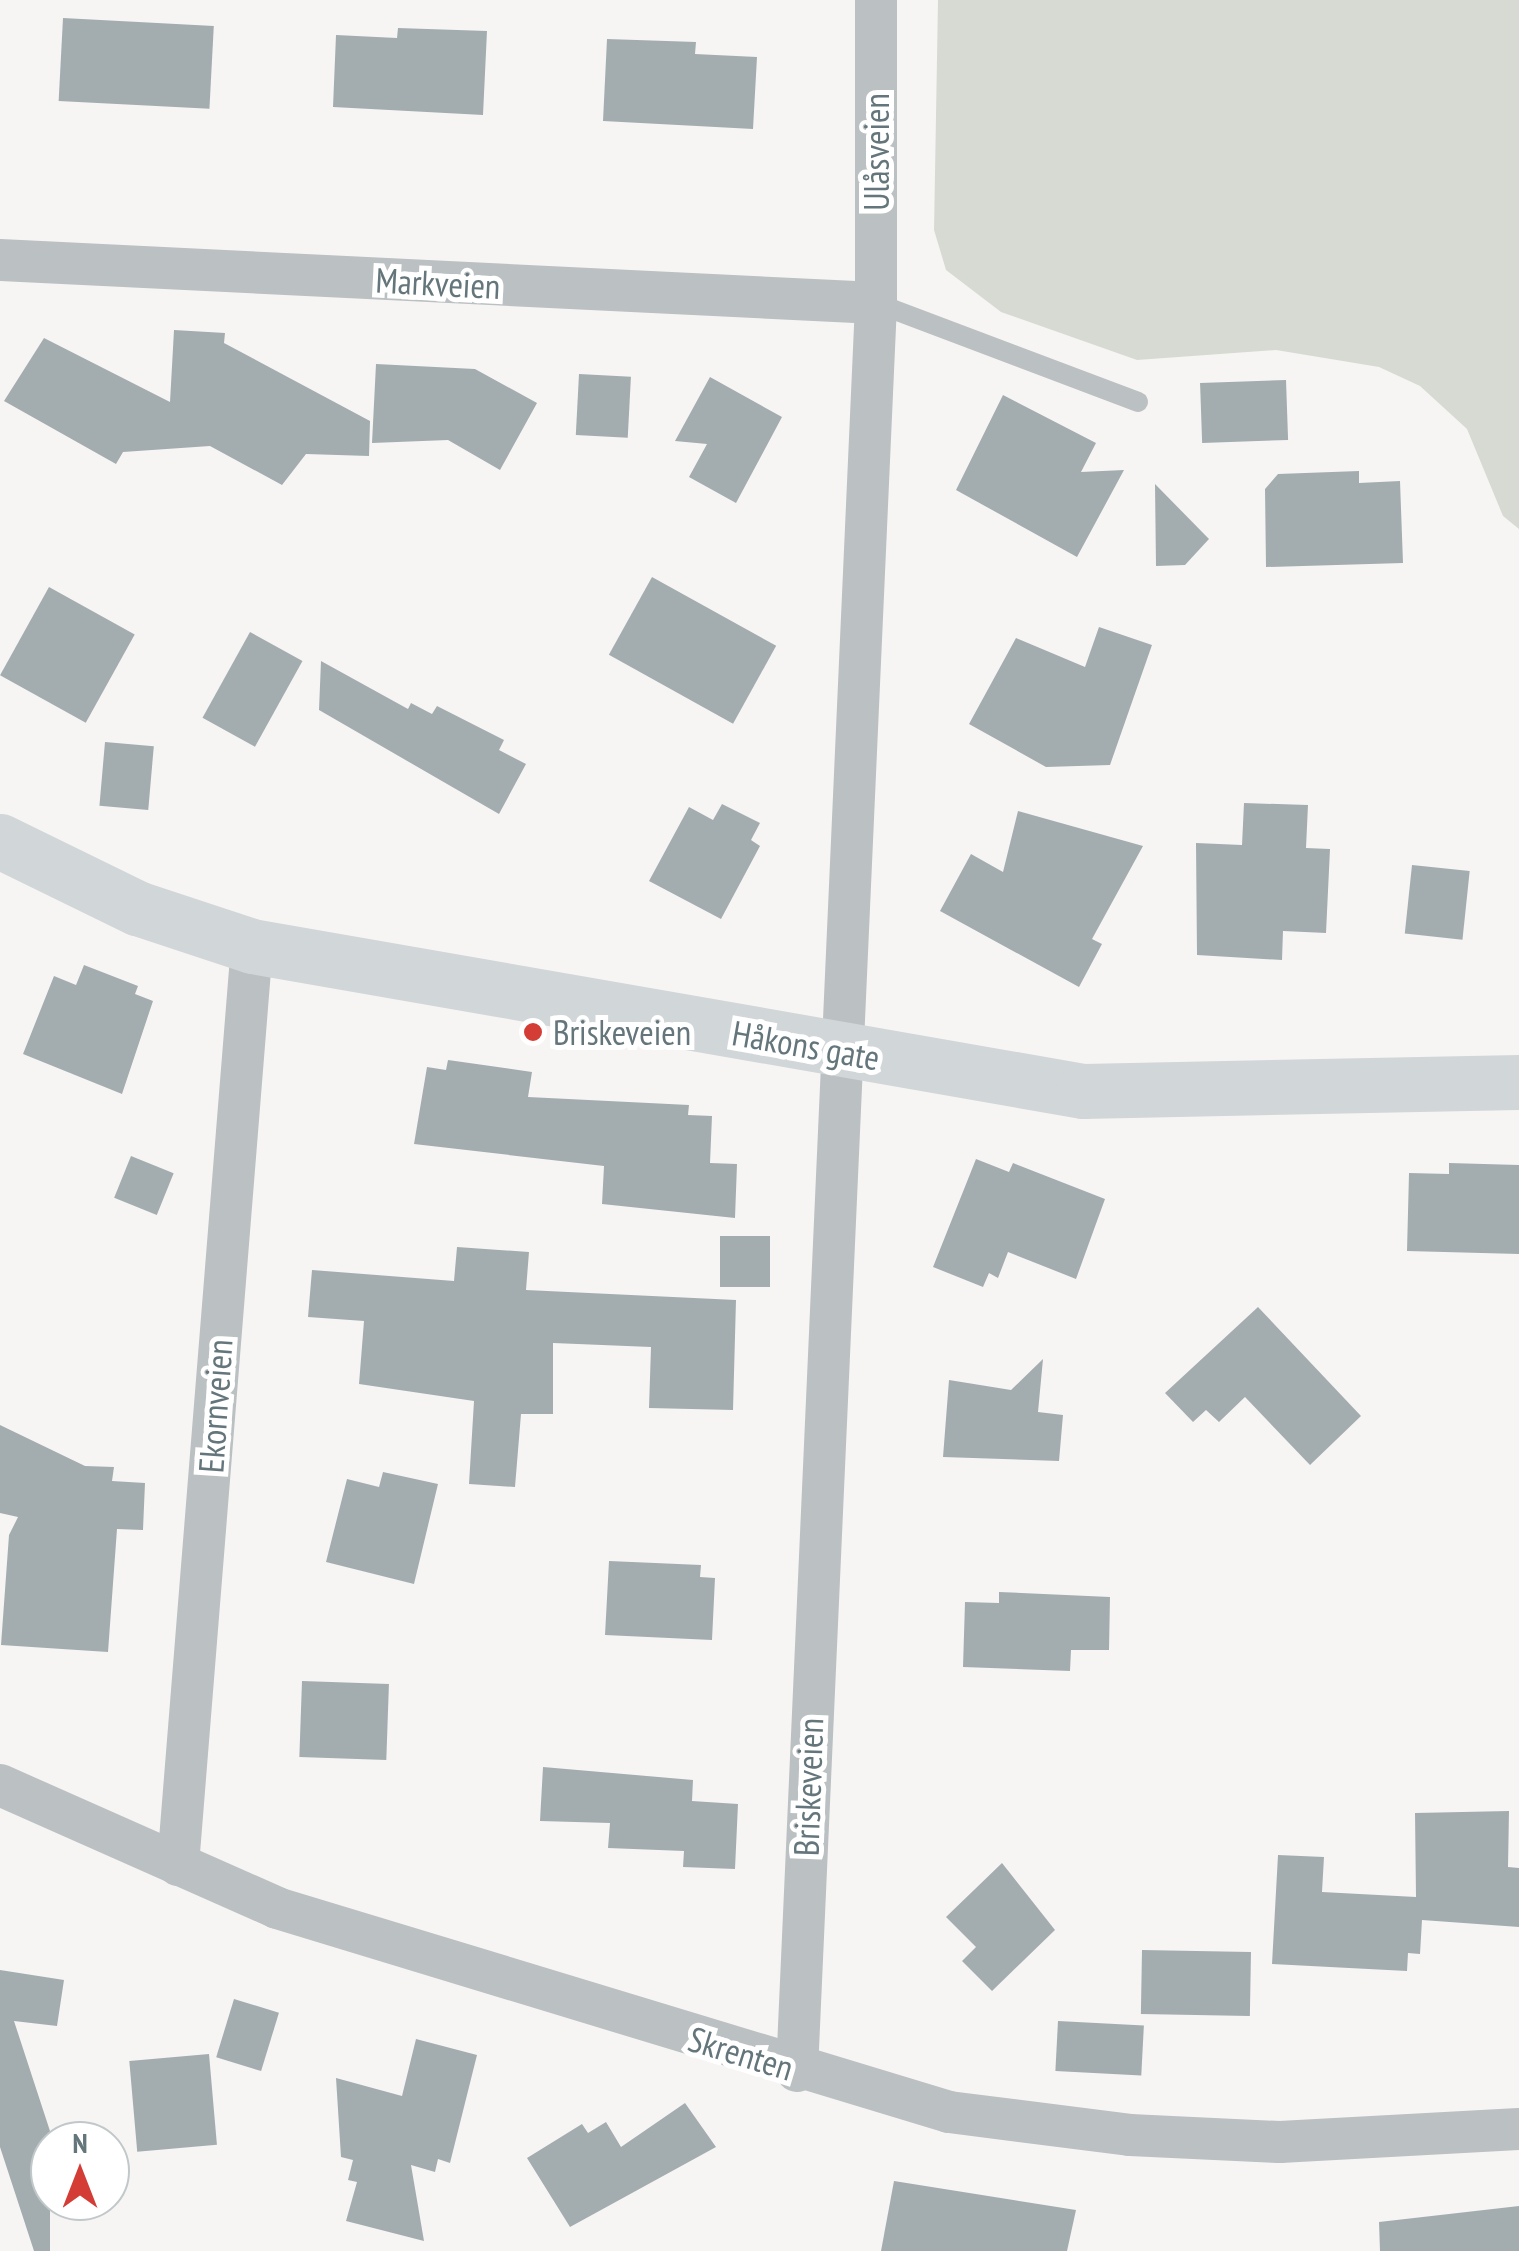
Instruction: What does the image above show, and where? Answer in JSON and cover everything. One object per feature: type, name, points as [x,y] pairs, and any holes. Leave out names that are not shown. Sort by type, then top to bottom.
[{"type":"main road","name":"Håkons gate","points":[[0,841],[137,908],[252,946],[1083,1091],[1519,1082]]},
{"type":"street","name":"Ulåsveien","points":[[876,0],[876,304]]},
{"type":"street","name":"Markveien","points":[[0,260],[876,304]]},
{"type":"street","name":"Briskeveien","points":[[796,2071],[838,1051],[876,304]]},
{"type":"street","name":"Ekornveien","points":[[178,1865],[252,946]]},
{"type":"street","name":"Skrenten","points":[[0,1785],[277,1908],[796,2071],[949,2112],[1130,2135],[1361,2141],[1519,2130]]},
{"type":"lane","points":[[876,304],[1138,402]]},
{"type":"shaded area","points":[[938,0],[1519,0],[1519,529],[1503,516],[1467,429],[1420,386],[1379,367],[1276,350],[1137,360],[1001,312],[946,270],[934,230]]},
{"type":"building","points":[[63,18],[214,26],[209,109],[59,101]]},
{"type":"building","points":[[398,28],[487,31],[483,115],[333,107],[336,35],[397,38]]},
{"type":"building","points":[[607,39],[696,42],[695,54],[757,57],[753,129],[603,121]]},
{"type":"building","points":[[174,330],[225,333],[224,343],[370,421],[369,456],[306,454],[282,485],[210,446],[123,452],[116,464],[4,401],[44,338],[170,402]]},
{"type":"building","points":[[376,364],[475,369],[537,403],[500,470],[448,440],[372,443]]},
{"type":"building","points":[[579,374],[631,377],[628,438],[576,435]]},
{"type":"building","points":[[710,377],[782,417],[736,503],[689,477],[707,444],[675,441]]},
{"type":"building","points":[[1286,380],[1288,440],[1202,443],[1200,383]]},
{"type":"building","points":[[1003,395],[1096,443],[1081,472],[1124,470],[1077,557],[956,490]]},
{"type":"building","points":[[1359,471],[1359,483],[1400,481],[1403,563],[1266,567],[1265,489],[1278,474]]},
{"type":"building","points":[[1155,484],[1209,539],[1185,565],[1156,566]]},
{"type":"building","points":[[652,577],[776,646],[733,724],[609,655]]},
{"type":"building","points":[[49,587],[135,635],[86,723],[0,675]]},
{"type":"building","points":[[1099,627],[1152,645],[1110,765],[1046,767],[969,724],[1016,638],[1085,667]]},
{"type":"building","points":[[250,632],[302,661],[255,747],[202,718]]},
{"type":"building","points":[[321,661],[408,709],[411,703],[432,714],[437,706],[504,740],[499,750],[526,764],[499,814],[319,710]]},
{"type":"building","points":[[105,742],[154,746],[148,810],[99,806]]},
{"type":"building","points":[[1244,803],[1308,805],[1306,848],[1330,849],[1326,933],[1283,931],[1282,960],[1197,955],[1196,843],[1242,845]]},
{"type":"building","points":[[722,804],[760,823],[751,840],[760,846],[721,919],[649,881],[689,807],[713,820]]},
{"type":"building","points":[[1018,811],[1143,846],[1092,939],[1102,944],[1079,987],[940,911],[971,854],[1003,872]]},
{"type":"building","points":[[1412,865],[1470,871],[1462,940],[1405,934]]},
{"type":"building","points":[[84,965],[138,986],[135,994],[153,1001],[122,1094],[23,1054],[54,976],[76,985]]},
{"type":"building","points":[[448,1060],[532,1072],[528,1097],[689,1105],[688,1115],[712,1116],[710,1163],[737,1164],[735,1218],[602,1204],[604,1166],[414,1144],[427,1067],[446,1070]]},
{"type":"building","points":[[131,1156],[174,1173],[157,1215],[114,1198]]},
{"type":"building","points":[[976,1159],[1009,1172],[1013,1163],[1105,1199],[1076,1279],[1008,1252],[998,1278],[989,1273],[983,1287],[933,1267]]},
{"type":"building","points":[[1449,1163],[1519,1165],[1519,1254],[1407,1251],[1409,1173],[1449,1174]]},
{"type":"building","points":[[720,1236],[770,1236],[770,1287],[720,1287]]},
{"type":"building","points":[[457,1247],[529,1252],[526,1290],[736,1300],[733,1410],[649,1408],[651,1347],[553,1343],[553,1414],[521,1414],[515,1487],[469,1484],[474,1401],[359,1384],[364,1321],[308,1317],[312,1270],[454,1281]]},
{"type":"building","points":[[1258,1307],[1361,1416],[1310,1465],[1245,1397],[1219,1422],[1206,1410],[1193,1422],[1165,1393]]},
{"type":"building","points":[[1043,1359],[1038,1412],[1063,1415],[1059,1461],[943,1457],[949,1380],[1011,1390]]},
{"type":"building","points":[[0,1425],[85,1466],[114,1467],[112,1481],[145,1483],[143,1530],[117,1529],[108,1652],[1,1645],[9,1535],[18,1517],[0,1513]]},
{"type":"building","points":[[383,1472],[438,1484],[414,1584],[326,1562],[347,1479],[379,1487]]},
{"type":"building","points":[[609,1561],[701,1565],[700,1577],[715,1578],[712,1640],[605,1635]]},
{"type":"building","points":[[999,1592],[1110,1597],[1109,1650],[1071,1650],[1070,1671],[963,1667],[965,1602],[999,1603]]},
{"type":"building","points":[[302,1681],[389,1684],[386,1760],[299,1757]]},
{"type":"building","points":[[543,1767],[693,1780],[692,1801],[738,1804],[735,1869],[683,1867],[684,1851],[608,1848],[610,1823],[540,1821]]},
{"type":"building","points":[[1509,1811],[1508,1867],[1519,1868],[1519,1927],[1422,1920],[1420,1954],[1408,1953],[1407,1971],[1272,1964],[1278,1855],[1324,1857],[1322,1892],[1416,1897],[1415,1813]]},
{"type":"building","points":[[1002,1863],[1055,1930],[992,1991],[962,1961],[976,1947],[946,1917]]},
{"type":"building","points":[[1142,1950],[1251,1952],[1250,2016],[1141,2014]]},
{"type":"building","points":[[0,1970],[64,1980],[57,2026],[14,2021],[47,2121],[30,2121],[30,2221],[50,2221],[50,2251],[34,2251],[0,2147]]},
{"type":"building","points":[[234,1999],[279,2013],[261,2071],[216,2057]]},
{"type":"building","points":[[1058,2021],[1144,2026],[1141,2075],[1055,2071]]},
{"type":"building","points":[[416,2039],[477,2055],[450,2163],[438,2159],[435,2172],[411,2165],[424,2241],[346,2221],[357,2182],[348,2180],[353,2160],[341,2157],[336,2078],[402,2096]]},
{"type":"building","points":[[209,2054],[217,2145],[137,2152],[129,2061]]},
{"type":"building","points":[[685,2103],[716,2147],[570,2227],[527,2158],[582,2124],[588,2133],[606,2122],[621,2147]]},
{"type":"building","points":[[894,2181],[1076,2210],[1067,2251],[881,2251]]},
{"type":"building","points":[[1519,2206],[1519,2251],[1380,2251],[1379,2222]]},
{"type":"place","name":"Briskeveien","points":[[533,1032]]}]
